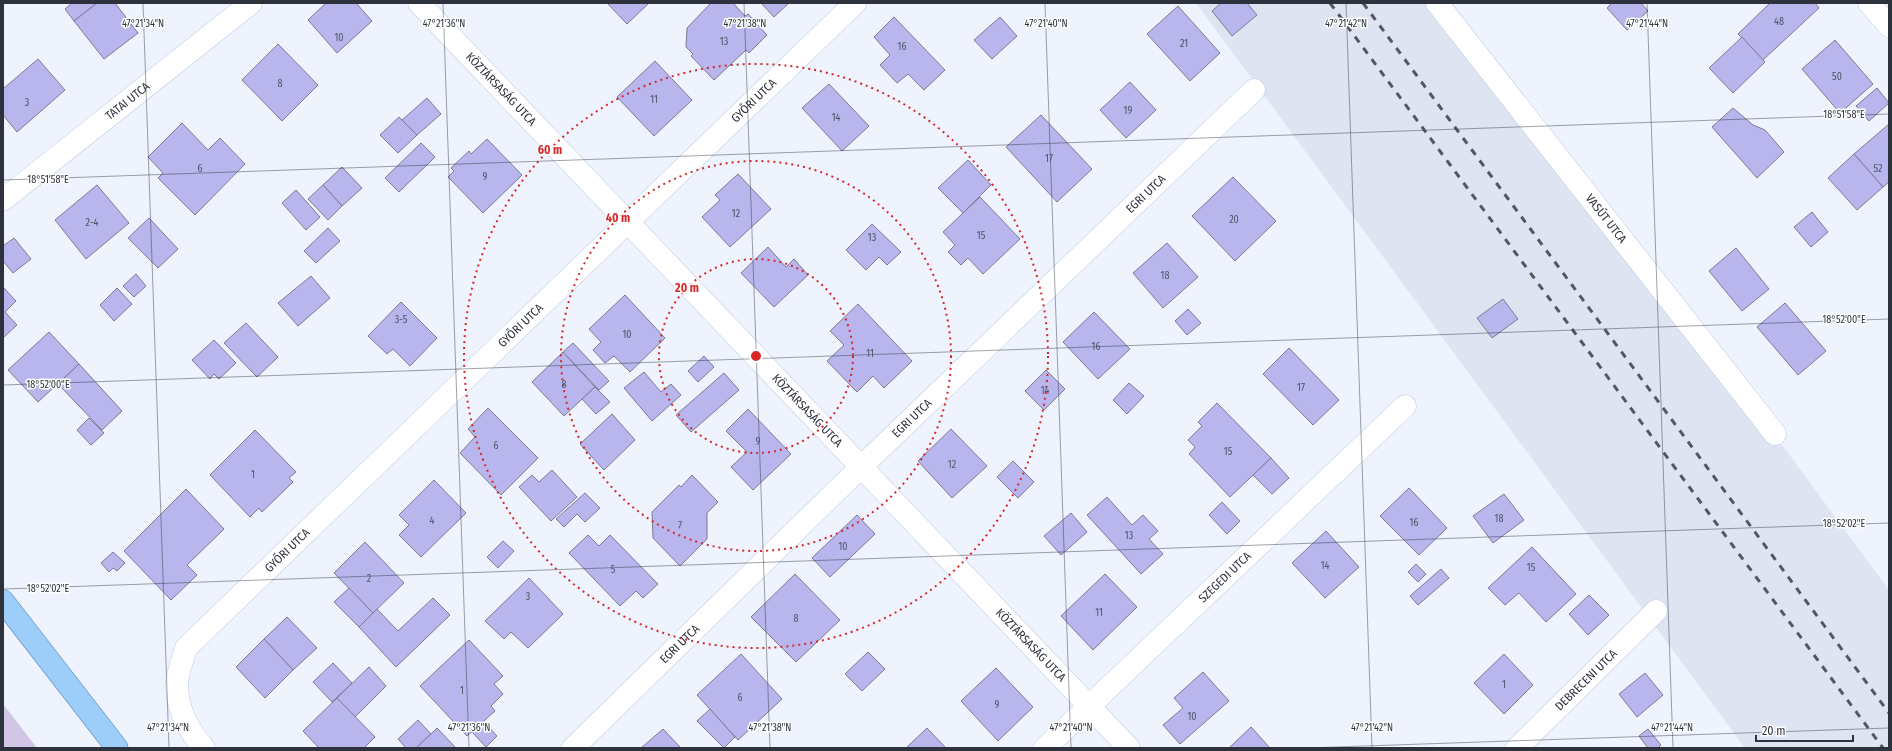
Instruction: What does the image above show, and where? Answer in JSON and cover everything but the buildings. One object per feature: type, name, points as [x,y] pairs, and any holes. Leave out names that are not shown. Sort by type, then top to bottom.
[{"type":"main road","points":[[3,601],[117,748]]},
{"type":"street","name":"TATAI UTCA","points":[[3,200],[251,3]]},
{"type":"street","name":"KÖZTÁRSASÁG UTCA","points":[[419,3],[1129,748]]},
{"type":"street","name":"GYŐRI UTCA","points":[[204,748],[191,733],[180,709],[177,683],[186,648],[628,224],[855,3]]},
{"type":"street","name":"VASÚT UTCA","points":[[1437,3],[1775,434]]},
{"type":"street","points":[[1869,3],[1889,26]]},
{"type":"street","name":"EGRI UTCA","points":[[573,748],[861,467],[1254,90]]},
{"type":"street","name":"SZEGEDI UTCA","points":[[1045,748],[1405,406]]},
{"type":"street","name":"DEBRECENI UTCA","points":[[1517,748],[1656,611]]},
{"type":"shaded area","points":[[1196,3],[1452,3],[1556,138],[1889,590],[1889,748],[1745,748]]},
{"type":"shaded area","points":[[3,704],[37,748],[3,748]]},
{"type":"railway","points":[[1330,3],[1883,748]]},
{"type":"railway","points":[[1363,3],[1889,713]]}]
